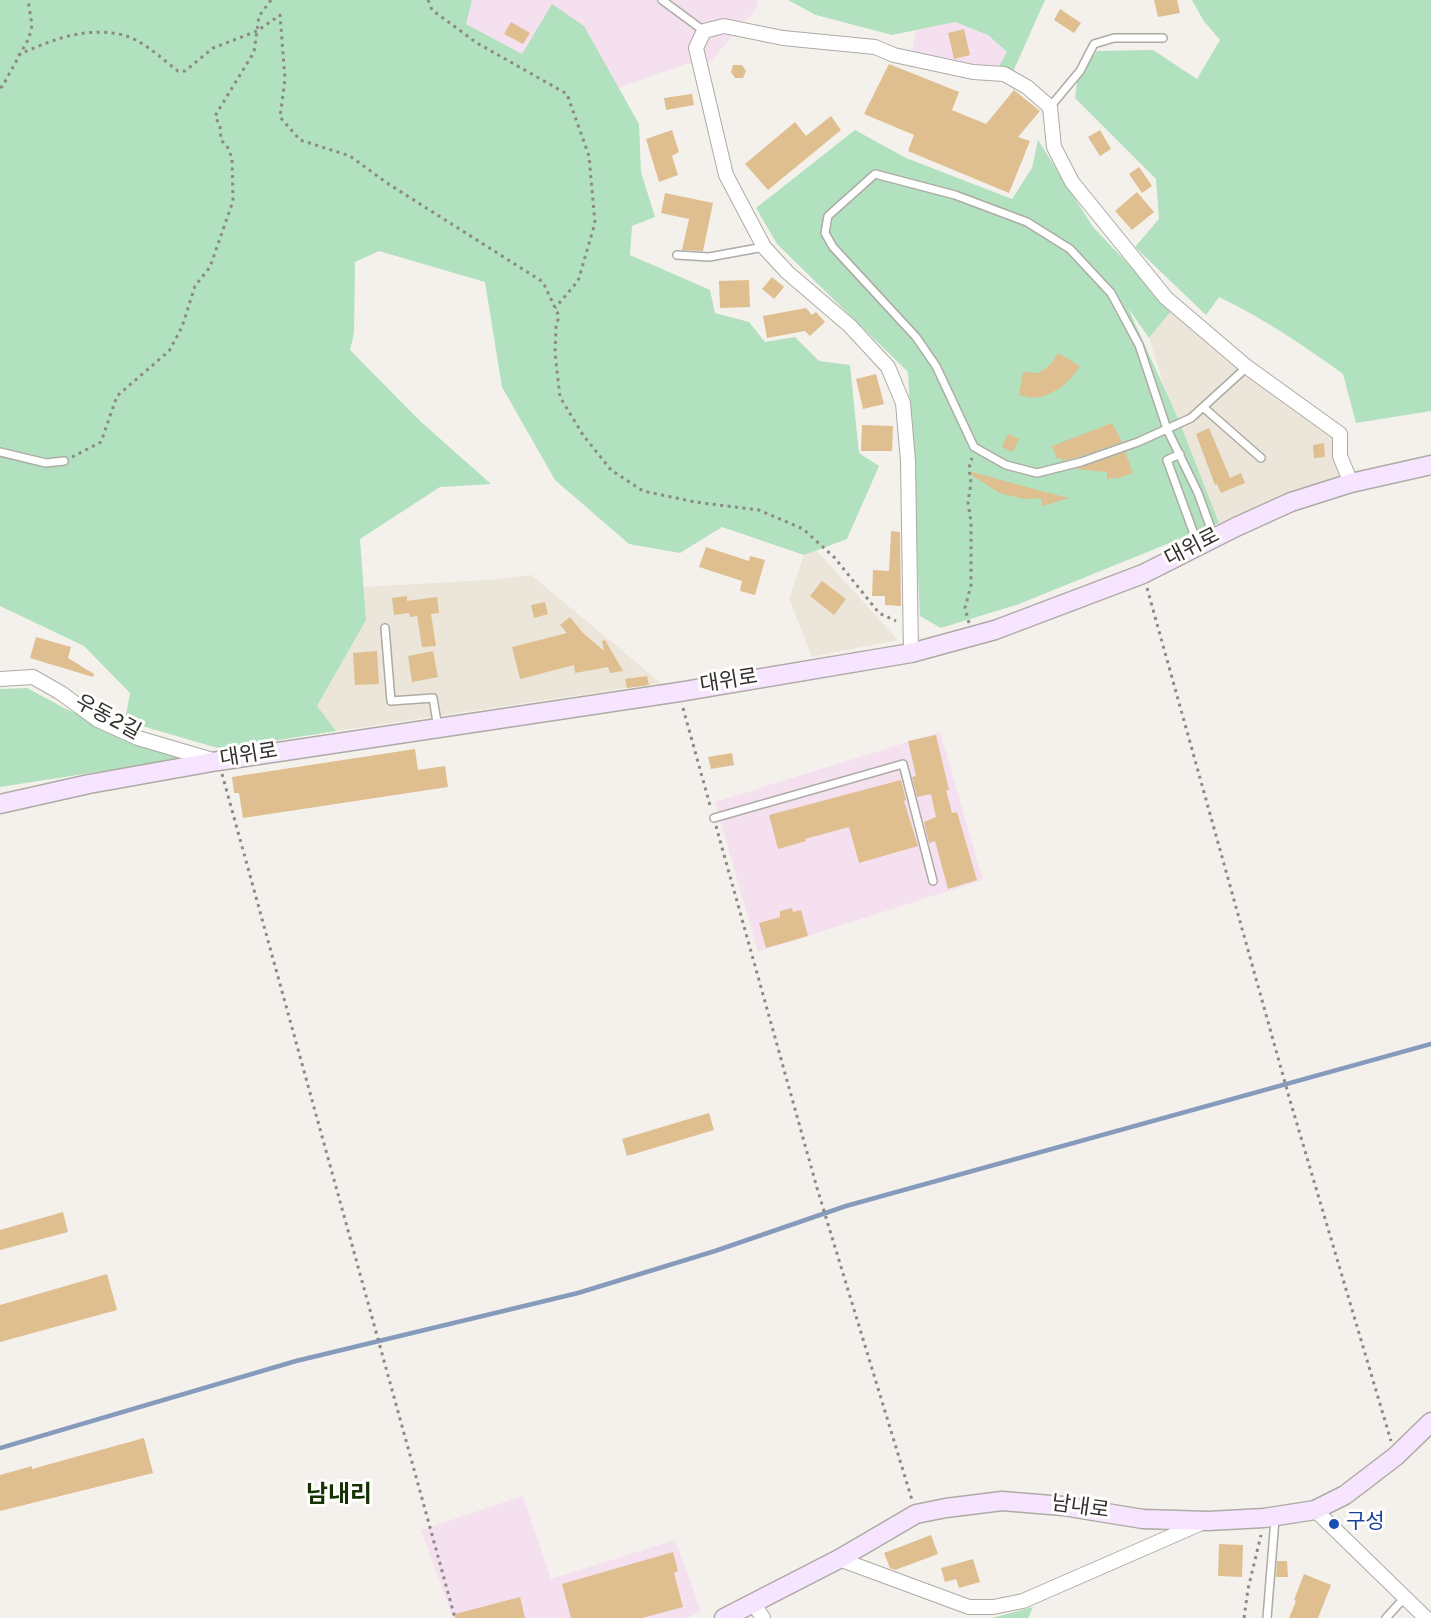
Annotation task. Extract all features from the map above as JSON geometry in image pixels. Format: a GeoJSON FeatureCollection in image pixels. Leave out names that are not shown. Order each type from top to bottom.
{"type":"FeatureCollection","features":[{"type":"Feature","properties":{"kind":"main road","name":"대위로"},"geometry":{"type":"LineString","coordinates":[[0,804],[88,784],[218,761],[679,692],[911,653],[996,630],[1143,574],[1291,502],[1351,483],[1431,465]]}},
{"type":"Feature","properties":{"kind":"main road","name":"남내로"},"geometry":{"type":"LineString","coordinates":[[724,1618],[758,1610],[916,1514],[1002,1501],[1063,1506],[1143,1519],[1208,1521],[1270,1517],[1315,1510],[1345,1495],[1396,1456],[1431,1422]]}},
{"type":"Feature","properties":{"kind":"street"},"geometry":{"type":"LineString","coordinates":[[911,653],[908,461],[903,403],[888,367],[850,326],[764,248],[726,175],[696,48],[704,31],[724,26],[783,38],[874,47],[894,55],[973,72],[1004,74],[1027,87],[1050,107],[1054,147],[1072,182],[1086,201],[1166,298],[1247,367],[1340,434],[1340,456],[1351,483]]}},
{"type":"Feature","properties":{"kind":"street","name":"우동2길"},"geometry":{"type":"LineString","coordinates":[[0,679],[33,677],[61,693],[98,720],[138,738],[218,761]]}},
{"type":"Feature","properties":{"kind":"street"},"geometry":{"type":"LineString","coordinates":[[1315,1510],[1426,1618]]}},
{"type":"Feature","properties":{"kind":"street"},"geometry":{"type":"LineString","coordinates":[[839,1559],[969,1606],[993,1607],[1023,1601],[1208,1521]]}},
{"type":"Feature","properties":{"kind":"lane"},"geometry":{"type":"LineString","coordinates":[[662,0],[704,31]]}},
{"type":"Feature","properties":{"kind":"lane"},"geometry":{"type":"LineString","coordinates":[[1050,107],[1080,71],[1094,44],[1114,38],[1163,39]]}},
{"type":"Feature","properties":{"kind":"lane"},"geometry":{"type":"LineString","coordinates":[[1206,542],[1198,493],[1167,429],[1139,345],[1111,293],[1070,249],[1026,222],[955,195],[875,174],[828,216],[825,233],[833,248],[916,337],[936,366],[974,447],[1006,465],[1037,473],[1081,462],[1138,442],[1167,429],[1191,418],[1247,367]]}},
{"type":"Feature","properties":{"kind":"lane"},"geometry":{"type":"LineString","coordinates":[[677,255],[709,257],[764,248]]}},
{"type":"Feature","properties":{"kind":"lane"},"geometry":{"type":"LineString","coordinates":[[1203,407],[1261,458]]}},
{"type":"Feature","properties":{"kind":"lane"},"geometry":{"type":"LineString","coordinates":[[0,452],[46,463],[64,461]]}},
{"type":"Feature","properties":{"kind":"lane"},"geometry":{"type":"LineString","coordinates":[[1180,453],[1167,460],[1206,542]]}},
{"type":"Feature","properties":{"kind":"lane"},"geometry":{"type":"LineString","coordinates":[[385,628],[391,701],[433,698],[438,728]]}},
{"type":"Feature","properties":{"kind":"lane"},"geometry":{"type":"LineString","coordinates":[[714,818],[903,764],[933,881]]}},
{"type":"Feature","properties":{"kind":"lane"},"geometry":{"type":"LineString","coordinates":[[1267,1618],[1270,1517]]}},
{"type":"Feature","properties":{"kind":"lane"},"geometry":{"type":"LineString","coordinates":[[1386,1618],[1405,1597]]}},
{"type":"Feature","properties":{"kind":"path"},"geometry":{"type":"LineString","coordinates":[[0,87],[23,49],[32,24],[28,0]]}},
{"type":"Feature","properties":{"kind":"path"},"geometry":{"type":"LineString","coordinates":[[64,461],[101,442],[117,396],[169,351],[182,327],[195,286],[210,267],[233,201],[232,158],[227,146],[221,140],[220,126],[215,116],[254,52],[259,16],[271,0]]}},
{"type":"Feature","properties":{"kind":"path"},"geometry":{"type":"LineString","coordinates":[[428,0],[432,10],[477,43],[567,94],[589,156],[595,223],[578,281],[555,308]]}},
{"type":"Feature","properties":{"kind":"path"},"geometry":{"type":"LineString","coordinates":[[18,55],[77,33],[124,35],[143,45],[178,71],[185,71],[213,48],[257,31],[280,15],[285,79],[280,117],[300,140],[350,156],[387,183],[543,282],[559,316],[556,327],[555,353],[560,397],[583,435],[611,470],[643,491],[695,502],[759,510],[803,529],[834,557],[879,613],[910,627]]}},
{"type":"Feature","properties":{"kind":"path"},"geometry":{"type":"LineString","coordinates":[[972,636],[965,608],[971,585],[971,522],[968,502],[971,483],[969,468],[974,447]]}},
{"type":"Feature","properties":{"kind":"path"},"geometry":{"type":"LineString","coordinates":[[1143,574],[1287,1089],[1396,1456]]}},
{"type":"Feature","properties":{"kind":"path"},"geometry":{"type":"LineString","coordinates":[[679,692],[826,1219],[916,1514]]}},
{"type":"Feature","properties":{"kind":"path"},"geometry":{"type":"LineString","coordinates":[[218,761],[455,1618]]}},
{"type":"Feature","properties":{"kind":"path"},"geometry":{"type":"LineString","coordinates":[[1244,1618],[1248,1589],[1270,1517]]}},
{"type":"Feature","properties":{"kind":"shaded area"},"geometry":{"type":"Polygon","coordinates":[[[472,0],[758,0],[756,9],[710,62],[686,64],[618,88],[604,65],[552,5],[522,55],[465,23],[472,0]]]}},
{"type":"Feature","properties":{"kind":"shaded area"},"geometry":{"type":"Polygon","coordinates":[[[955,22],[988,35],[1007,52],[998,68],[968,66],[912,54],[916,30],[955,22]]]}},
{"type":"Feature","properties":{"kind":"shaded area"},"geometry":{"type":"Polygon","coordinates":[[[1172,310],[1333,434],[1344,479],[1219,523],[1167,395],[1149,338],[1172,310]]]}},
{"type":"Feature","properties":{"kind":"shaded area"},"geometry":{"type":"Polygon","coordinates":[[[816,550],[898,640],[812,657],[789,599],[804,555],[816,550]]]}},
{"type":"Feature","properties":{"kind":"shaded area"},"geometry":{"type":"Polygon","coordinates":[[[531,575],[661,683],[336,731],[317,706],[366,620],[364,587],[488,580],[531,575]]]}},
{"type":"Feature","properties":{"kind":"shaded area"},"geometry":{"type":"Polygon","coordinates":[[[940,732],[983,880],[758,952],[715,802],[940,732]]]}},
{"type":"Feature","properties":{"kind":"shaded area"},"geometry":{"type":"Polygon","coordinates":[[[523,1496],[551,1579],[675,1540],[701,1611],[688,1618],[453,1618],[421,1530],[523,1496]]]}},
{"type":"Feature","properties":{"kind":"green space"},"geometry":{"type":"Polygon","coordinates":[[[0,0],[472,0],[466,24],[522,54],[552,4],[584,26],[639,124],[641,172],[655,217],[632,226],[630,255],[710,290],[715,313],[749,322],[765,342],[795,337],[819,361],[850,365],[859,453],[879,466],[847,539],[804,555],[722,527],[680,553],[629,544],[555,480],[502,387],[485,282],[379,251],[355,262],[354,333],[350,350],[420,421],[491,484],[440,487],[360,539],[366,620],[317,706],[336,731],[221,749],[125,721],[130,693],[84,646],[0,606],[0,0]]]}},
{"type":"Feature","properties":{"kind":"green space"},"geometry":{"type":"Polygon","coordinates":[[[788,0],[1045,0],[1012,74],[998,68],[1007,52],[988,35],[955,22],[892,35],[816,15],[788,0]]]}},
{"type":"Feature","properties":{"kind":"green space"},"geometry":{"type":"Polygon","coordinates":[[[1192,0],[1431,0],[1431,411],[1356,423],[1343,374],[1283,332],[1219,297],[1206,315],[1135,247],[1159,219],[1156,179],[1075,98],[1078,75],[1097,51],[1153,50],[1197,79],[1220,40],[1203,20],[1192,0]]]}},
{"type":"Feature","properties":{"kind":"green space"},"geometry":{"type":"Polygon","coordinates":[[[855,130],[906,158],[1012,199],[1032,168],[1038,140],[1093,227],[1172,310],[1149,338],[1128,308],[1177,416],[1219,523],[1019,604],[941,628],[920,616],[908,372],[777,244],[756,208],[855,130]]]}},
{"type":"Feature","properties":{"kind":"green space"},"geometry":{"type":"Polygon","coordinates":[[[27,688],[66,709],[180,759],[0,787],[0,689],[27,688]]]}},
{"type":"Feature","properties":{"kind":"green space"},"geometry":{"type":"Polygon","coordinates":[[[1033,1607],[1028,1618],[992,1618],[1033,1607]]]}},
{"type":"Feature","properties":{"kind":"building"},"geometry":{"type":"Polygon","coordinates":[[[1154,0],[1177,0],[1180,13],[1158,17],[1154,0]]]}},
{"type":"Feature","properties":{"kind":"building"},"geometry":{"type":"Polygon","coordinates":[[[1060,9],[1081,23],[1074,33],[1054,20],[1060,9]]]}},
{"type":"Feature","properties":{"kind":"building"},"geometry":{"type":"Polygon","coordinates":[[[511,22],[530,33],[523,44],[504,34],[511,22]]]}},
{"type":"Feature","properties":{"kind":"building"},"geometry":{"type":"Polygon","coordinates":[[[964,29],[970,55],[954,59],[948,33],[964,29]]]}},
{"type":"Feature","properties":{"kind":"building"},"geometry":{"type":"Polygon","coordinates":[[[889,64],[959,92],[952,110],[986,124],[1014,90],[1040,111],[1018,137],[1030,141],[1009,193],[908,151],[914,135],[864,114],[889,64]]]}},
{"type":"Feature","properties":{"kind":"building"},"geometry":{"type":"Polygon","coordinates":[[[733,65],[742,65],[746,71],[743,78],[735,78],[731,72],[733,65]]]}},
{"type":"Feature","properties":{"kind":"building"},"geometry":{"type":"Polygon","coordinates":[[[692,94],[694,105],[666,110],[664,98],[692,94]]]}},
{"type":"Feature","properties":{"kind":"building"},"geometry":{"type":"Polygon","coordinates":[[[831,116],[841,130],[768,190],[745,164],[795,122],[806,136],[831,116]]]}},
{"type":"Feature","properties":{"kind":"building"},"geometry":{"type":"Polygon","coordinates":[[[672,130],[679,152],[672,156],[678,175],[659,182],[646,139],[672,130]]]}},
{"type":"Feature","properties":{"kind":"building"},"geometry":{"type":"Polygon","coordinates":[[[1100,130],[1111,149],[1100,156],[1088,137],[1100,130]]]}},
{"type":"Feature","properties":{"kind":"building"},"geometry":{"type":"Polygon","coordinates":[[[1139,167],[1152,186],[1142,193],[1129,174],[1139,167]]]}},
{"type":"Feature","properties":{"kind":"building"},"geometry":{"type":"Polygon","coordinates":[[[1137,192],[1154,212],[1132,230],[1115,211],[1137,192]]]}},
{"type":"Feature","properties":{"kind":"building"},"geometry":{"type":"Polygon","coordinates":[[[665,193],[713,203],[703,251],[682,250],[689,219],[661,213],[665,193]]]}},
{"type":"Feature","properties":{"kind":"building"},"geometry":{"type":"Polygon","coordinates":[[[772,277],[784,287],[774,299],[762,289],[772,277]]]}},
{"type":"Feature","properties":{"kind":"building"},"geometry":{"type":"Polygon","coordinates":[[[749,280],[750,307],[720,308],[719,281],[749,280]]]}},
{"type":"Feature","properties":{"kind":"building"},"geometry":{"type":"Polygon","coordinates":[[[806,308],[812,315],[816,312],[825,322],[810,336],[805,331],[767,338],[763,316],[806,308]]]}},
{"type":"Feature","properties":{"kind":"building"},"geometry":{"type":"Polygon","coordinates":[[[1058,353],[1080,366],[1071,378],[1060,388],[1045,396],[1033,398],[1019,395],[1023,372],[1039,373],[1051,364],[1058,353]]]}},
{"type":"Feature","properties":{"kind":"building"},"geometry":{"type":"Polygon","coordinates":[[[876,374],[884,404],[863,409],[856,379],[876,374]]]}},
{"type":"Feature","properties":{"kind":"building"},"geometry":{"type":"Polygon","coordinates":[[[1112,423],[1122,442],[1079,457],[1062,461],[1061,457],[1057,459],[1052,446],[1112,423]]]}},
{"type":"Feature","properties":{"kind":"building"},"geometry":{"type":"Polygon","coordinates":[[[862,425],[893,426],[892,451],[861,451],[862,425]]]}},
{"type":"Feature","properties":{"kind":"building"},"geometry":{"type":"Polygon","coordinates":[[[1209,428],[1230,478],[1241,473],[1245,483],[1221,493],[1217,484],[1215,485],[1196,434],[1209,428]]]}},
{"type":"Feature","properties":{"kind":"building"},"geometry":{"type":"Polygon","coordinates":[[[1008,434],[1019,439],[1013,452],[1002,447],[1008,434]]]}},
{"type":"Feature","properties":{"kind":"building"},"geometry":{"type":"Polygon","coordinates":[[[1324,443],[1325,457],[1314,458],[1313,445],[1324,443]]]}},
{"type":"Feature","properties":{"kind":"building"},"geometry":{"type":"Polygon","coordinates":[[[1125,452],[1133,473],[1116,479],[1115,477],[1107,480],[1107,472],[1076,469],[1125,452]]]}},
{"type":"Feature","properties":{"kind":"building"},"geometry":{"type":"Polygon","coordinates":[[[972,472],[1069,498],[1042,506],[1041,498],[1024,499],[1000,493],[971,475],[972,472]]]}},
{"type":"Feature","properties":{"kind":"building"},"geometry":{"type":"Polygon","coordinates":[[[891,531],[900,532],[901,606],[885,605],[885,596],[872,596],[873,570],[889,571],[891,531]]]}},
{"type":"Feature","properties":{"kind":"building"},"geometry":{"type":"Polygon","coordinates":[[[706,547],[749,561],[750,556],[765,560],[755,595],[740,591],[742,581],[699,567],[706,547]]]}},
{"type":"Feature","properties":{"kind":"building"},"geometry":{"type":"Polygon","coordinates":[[[822,581],[846,599],[834,615],[810,596],[822,581]]]}},
{"type":"Feature","properties":{"kind":"building"},"geometry":{"type":"Polygon","coordinates":[[[407,596],[407,601],[437,597],[439,613],[431,614],[436,646],[422,647],[417,616],[410,617],[409,613],[394,615],[392,598],[407,596]]]}},
{"type":"Feature","properties":{"kind":"building"},"geometry":{"type":"Polygon","coordinates":[[[545,602],[548,614],[534,618],[531,605],[545,602]]]}},
{"type":"Feature","properties":{"kind":"building"},"geometry":{"type":"Polygon","coordinates":[[[570,617],[583,633],[604,651],[602,641],[605,640],[623,671],[610,673],[608,667],[575,673],[574,665],[520,679],[512,647],[567,633],[560,625],[570,617]]]}},
{"type":"Feature","properties":{"kind":"building"},"geometry":{"type":"Polygon","coordinates":[[[36,637],[71,647],[68,658],[94,674],[93,677],[30,658],[36,637]]]}},
{"type":"Feature","properties":{"kind":"building"},"geometry":{"type":"Polygon","coordinates":[[[377,651],[379,684],[355,685],[353,653],[377,651]]]}},
{"type":"Feature","properties":{"kind":"building"},"geometry":{"type":"Polygon","coordinates":[[[433,651],[438,677],[412,682],[408,656],[433,651]]]}},
{"type":"Feature","properties":{"kind":"building"},"geometry":{"type":"Polygon","coordinates":[[[647,676],[649,685],[627,688],[625,679],[647,676]]]}},
{"type":"Feature","properties":{"kind":"building"},"geometry":{"type":"Polygon","coordinates":[[[936,735],[952,813],[957,812],[977,880],[948,889],[935,841],[929,843],[924,822],[936,817],[931,794],[917,797],[912,777],[916,776],[908,741],[936,735]]]}},
{"type":"Feature","properties":{"kind":"building"},"geometry":{"type":"Polygon","coordinates":[[[415,749],[418,770],[445,766],[448,787],[243,818],[239,793],[234,793],[232,777],[415,749]]]}},
{"type":"Feature","properties":{"kind":"building"},"geometry":{"type":"Polygon","coordinates":[[[732,753],[734,765],[711,769],[708,757],[732,753]]]}},
{"type":"Feature","properties":{"kind":"building"},"geometry":{"type":"Polygon","coordinates":[[[901,780],[906,800],[904,801],[918,846],[859,863],[849,827],[778,849],[769,815],[901,780]]]}},
{"type":"Feature","properties":{"kind":"building"},"geometry":{"type":"Polygon","coordinates":[[[792,908],[793,912],[801,910],[808,936],[766,948],[759,923],[780,917],[780,911],[792,908]]]}},
{"type":"Feature","properties":{"kind":"building"},"geometry":{"type":"Polygon","coordinates":[[[709,1113],[714,1130],[627,1156],[622,1139],[709,1113]]]}},
{"type":"Feature","properties":{"kind":"building"},"geometry":{"type":"Polygon","coordinates":[[[63,1212],[68,1232],[0,1250],[0,1230],[63,1212]]]}},
{"type":"Feature","properties":{"kind":"building"},"geometry":{"type":"Polygon","coordinates":[[[107,1274],[117,1310],[0,1342],[0,1305],[107,1274]]]}},
{"type":"Feature","properties":{"kind":"building"},"geometry":{"type":"Polygon","coordinates":[[[144,1438],[153,1473],[0,1511],[0,1475],[32,1466],[32,1469],[144,1438]]]}},
{"type":"Feature","properties":{"kind":"building"},"geometry":{"type":"Polygon","coordinates":[[[931,1535],[938,1554],[895,1570],[890,1568],[884,1553],[931,1535]]]}},
{"type":"Feature","properties":{"kind":"building"},"geometry":{"type":"Polygon","coordinates":[[[1219,1544],[1243,1545],[1242,1577],[1218,1576],[1219,1544]]]}},
{"type":"Feature","properties":{"kind":"building"},"geometry":{"type":"Polygon","coordinates":[[[673,1552],[678,1571],[674,1573],[683,1607],[642,1618],[571,1618],[562,1584],[673,1552]]]}},
{"type":"Feature","properties":{"kind":"building"},"geometry":{"type":"Polygon","coordinates":[[[973,1559],[980,1582],[959,1588],[956,1579],[945,1582],[941,1568],[973,1559]]]}},
{"type":"Feature","properties":{"kind":"building"},"geometry":{"type":"Polygon","coordinates":[[[1277,1561],[1287,1561],[1288,1577],[1276,1577],[1277,1561]]]}},
{"type":"Feature","properties":{"kind":"building"},"geometry":{"type":"Polygon","coordinates":[[[1304,1574],[1331,1585],[1318,1618],[1289,1618],[1296,1601],[1294,1600],[1304,1574]]]}},
{"type":"Feature","properties":{"kind":"building"},"geometry":{"type":"Polygon","coordinates":[[[520,1597],[525,1618],[455,1618],[455,1614],[520,1597]]]}},
{"type":"Feature","properties":{"kind":"waterway"},"geometry":{"type":"LineString","coordinates":[[0,1448],[296,1361],[578,1293],[715,1251],[846,1206],[1431,1044]]}},
{"type":"Feature","properties":{"kind":"place","name":"구성"},"geometry":{"type":"Point","coordinates":[1334,1524]}},
{"type":"Feature","properties":{"kind":"district","name":"남내리"},"geometry":{"type":"Point","coordinates":[339,1497]}}]}
